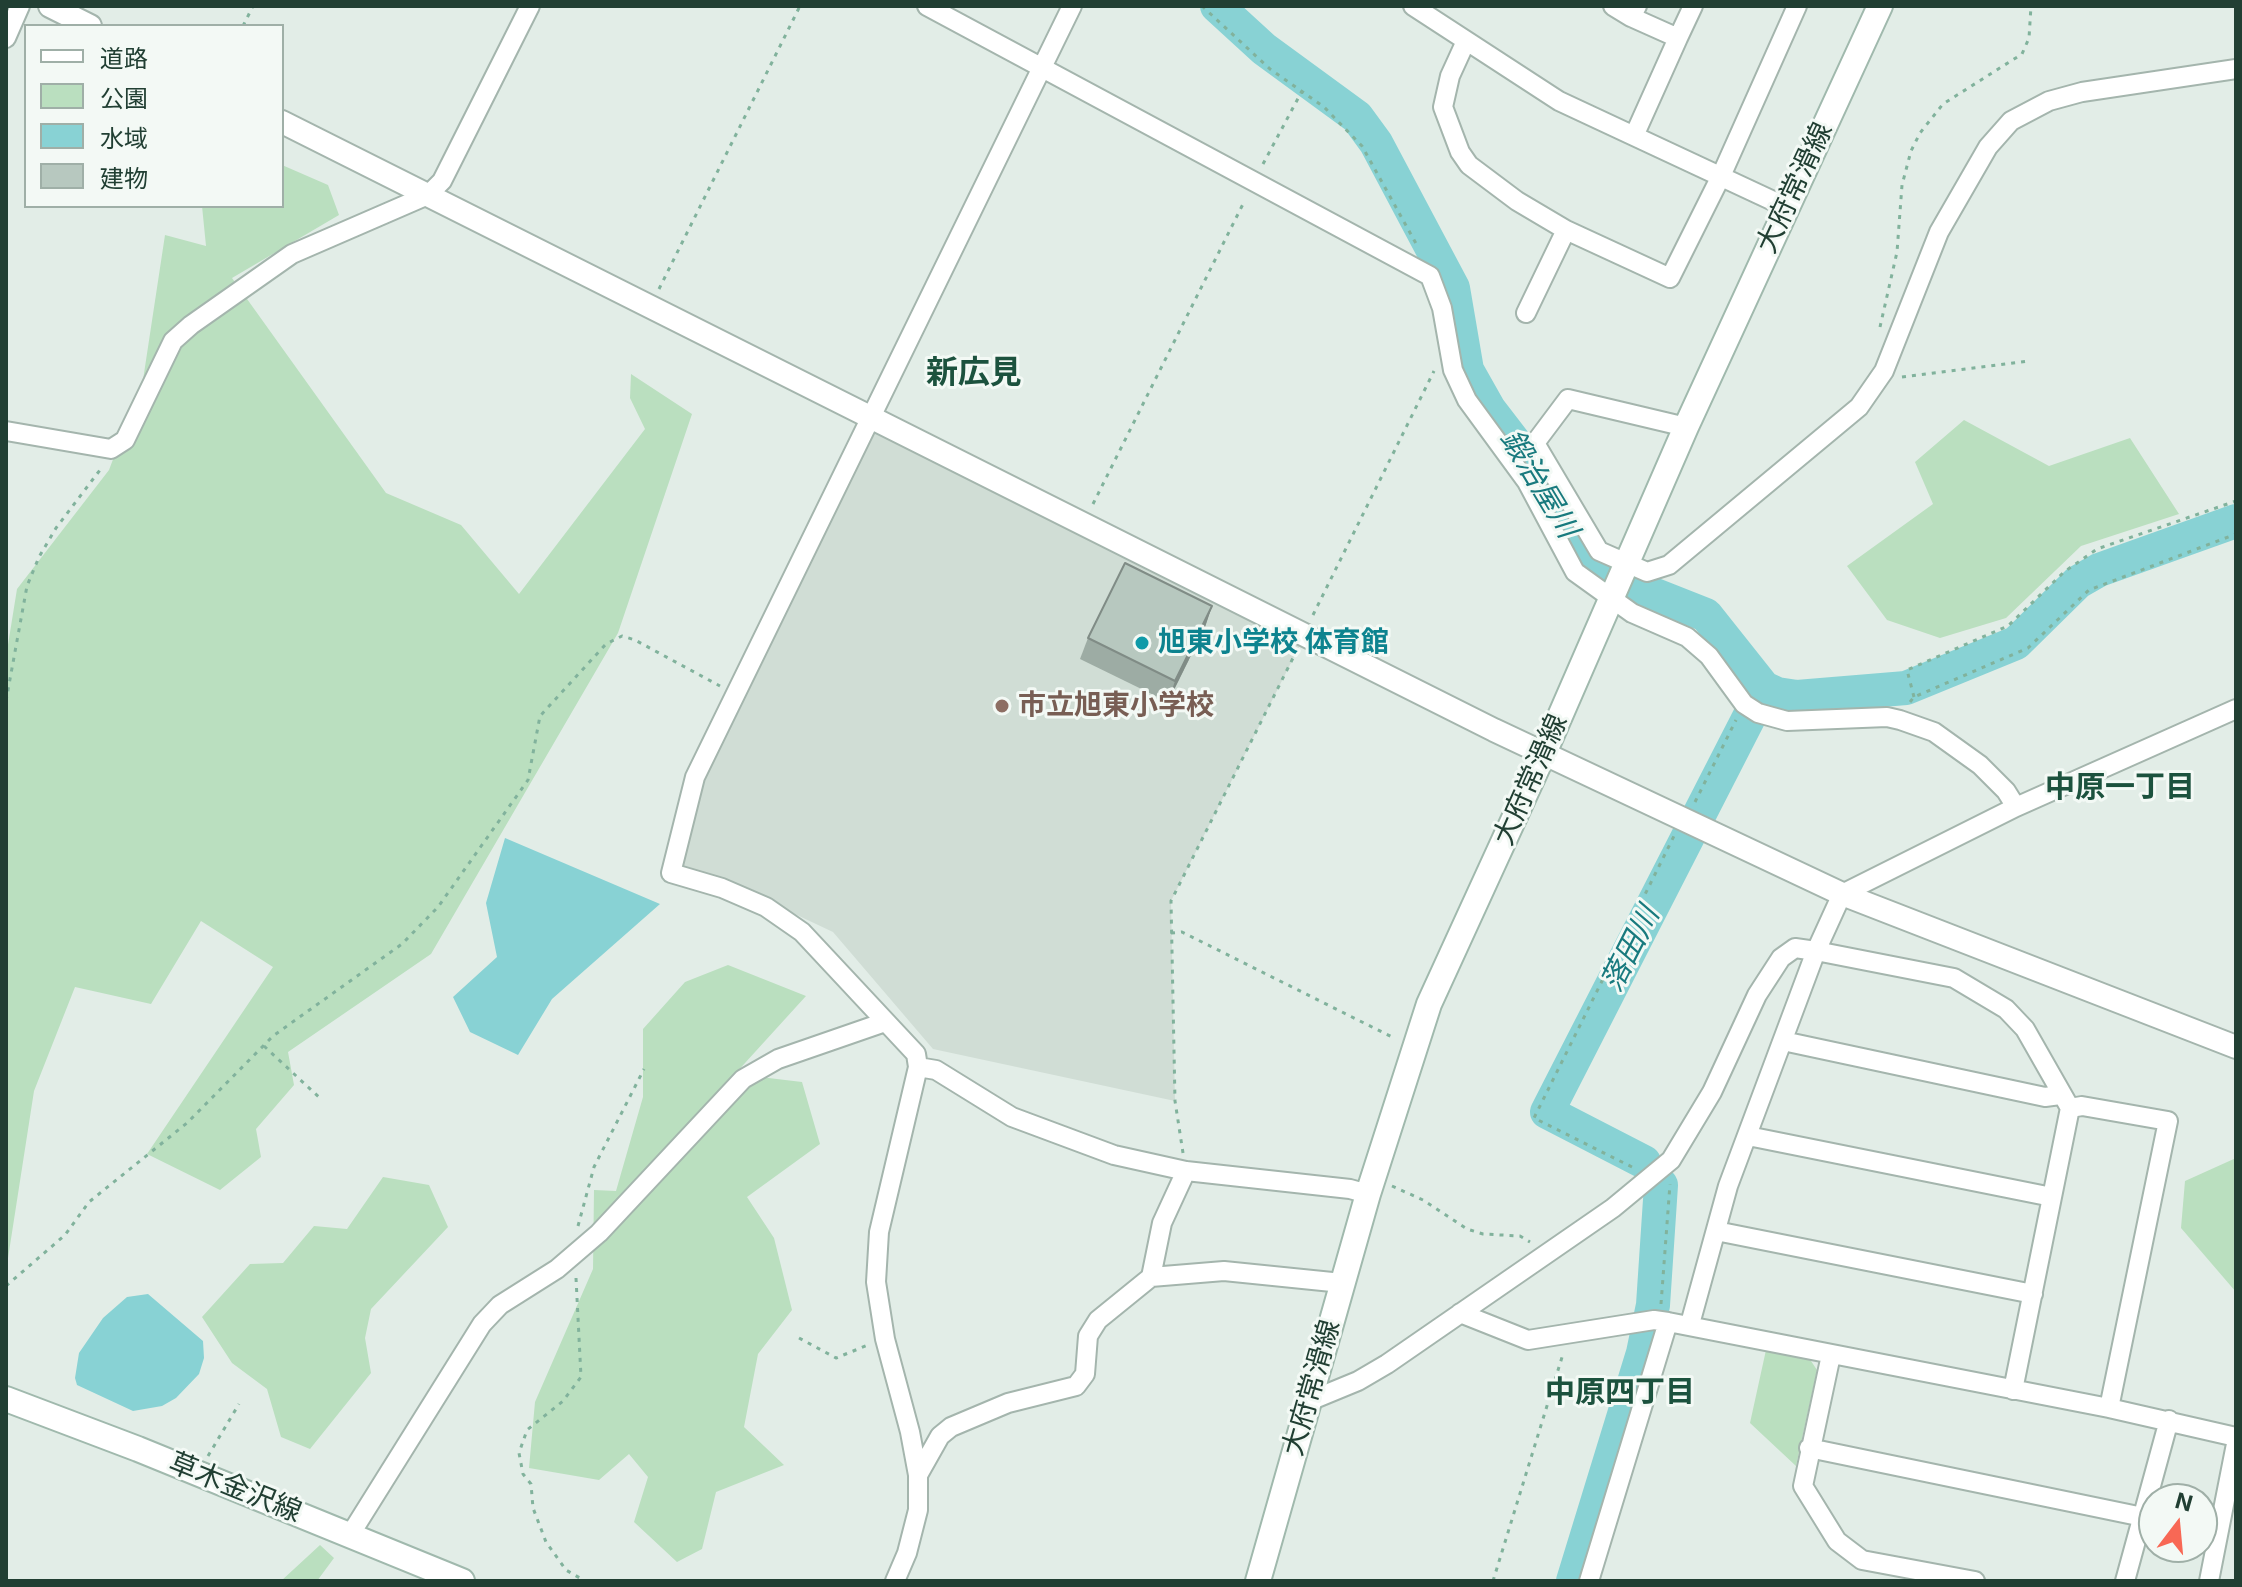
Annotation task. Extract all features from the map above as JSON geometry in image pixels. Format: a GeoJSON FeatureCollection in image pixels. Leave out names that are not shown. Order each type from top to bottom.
{"type":"FeatureCollection","features":[{"type":"Feature","properties":{"kind":"main road","name":"大府常滑線"},"geometry":{"type":"LineString","coordinates":[[1258,1581],[1342,1283],[1429,1004],[1544,753],[1686,427],[1880,6]]}},
{"type":"Feature","properties":{"kind":"main road","name":"草木金沢線"},"geometry":{"type":"LineString","coordinates":[[6,1399],[462,1581]]}},
{"type":"Feature","properties":{"kind":"street"},"geometry":{"type":"LineString","coordinates":[[6,38],[20,6]]}},
{"type":"Feature","properties":{"kind":"street"},"geometry":{"type":"LineString","coordinates":[[50,6],[86,24]]}},
{"type":"Feature","properties":{"kind":"street"},"geometry":{"type":"LineString","coordinates":[[6,431],[111,449],[125,440],[173,341],[191,325],[292,254],[428,195],[442,181],[530,6]]}},
{"type":"Feature","properties":{"kind":"street"},"geometry":{"type":"LineString","coordinates":[[927,6],[1430,276],[1442,308],[1451,357],[1467,400],[1527,482],[1575,572],[1620,581],[1669,565],[1859,407],[1884,371],[1939,232],[1988,147],[2011,121],[2049,101],[2082,92],[2236,69]]}},
{"type":"Feature","properties":{"kind":"street"},"geometry":{"type":"LineString","coordinates":[[895,1581],[907,1553],[918,1510],[918,1475],[885,1339],[876,1282],[879,1232],[918,1067],[916,1054],[802,932],[778,915],[722,888],[671,873],[695,777],[1072,6]]}},
{"type":"Feature","properties":{"kind":"street"},"geometry":{"type":"LineString","coordinates":[[1413,6],[1559,101],[1786,207]]}},
{"type":"Feature","properties":{"kind":"street"},"geometry":{"type":"LineString","coordinates":[[1613,6],[1634,12],[1678,38]]}},
{"type":"Feature","properties":{"kind":"street"},"geometry":{"type":"LineString","coordinates":[[1634,136],[1693,6]]}},
{"type":"Feature","properties":{"kind":"street"},"geometry":{"type":"LineString","coordinates":[[1466,41],[1450,76],[1443,107],[1460,152],[1469,165],[1517,201],[1566,230],[1670,278],[1721,176],[1797,6]]}},
{"type":"Feature","properties":{"kind":"street"},"geometry":{"type":"LineString","coordinates":[[284,123],[1544,753],[1683,819],[1842,894],[2236,1047]]}},
{"type":"Feature","properties":{"kind":"street"},"geometry":{"type":"LineString","coordinates":[[1526,313],[1566,230]]}},
{"type":"Feature","properties":{"kind":"street"},"geometry":{"type":"LineString","coordinates":[[1686,427],[1568,399],[1535,443],[1620,581],[1632,613],[1687,637],[1709,656],[1744,704],[1787,721],[1887,717],[1934,732],[1980,765],[2006,791],[2016,807]]}},
{"type":"Feature","properties":{"kind":"street"},"geometry":{"type":"LineString","coordinates":[[1690,1324],[1716,1231],[1748,1136],[1816,951],[1842,894],[2016,807],[2236,709]]}},
{"type":"Feature","properties":{"kind":"street"},"geometry":{"type":"LineString","coordinates":[[1307,1402],[1358,1381],[1548,1253],[1664,1165],[1712,1092],[1757,995],[1781,958],[1795,948],[1954,978],[1979,990],[2025,1029],[2065,1102],[2052,1197],[2013,1390]]}},
{"type":"Feature","properties":{"kind":"street"},"geometry":{"type":"LineString","coordinates":[[350,1535],[482,1324],[500,1305],[557,1269],[599,1233],[743,1079],[778,1059],[885,1022]]}},
{"type":"Feature","properties":{"kind":"street"},"geometry":{"type":"LineString","coordinates":[[1783,1041],[2082,1106],[2168,1121],[2109,1408]]}},
{"type":"Feature","properties":{"kind":"street"},"geometry":{"type":"LineString","coordinates":[[918,1067],[936,1070],[1025,1122],[1114,1155],[1186,1171],[1350,1189],[1371,1187]]}},
{"type":"Feature","properties":{"kind":"street"},"geometry":{"type":"LineString","coordinates":[[1748,1136],[2052,1197]]}},
{"type":"Feature","properties":{"kind":"street"},"geometry":{"type":"LineString","coordinates":[[1151,1277],[1162,1223],[1186,1171]]}},
{"type":"Feature","properties":{"kind":"street"},"geometry":{"type":"LineString","coordinates":[[1716,1231],[2033,1294]]}},
{"type":"Feature","properties":{"kind":"street"},"geometry":{"type":"LineString","coordinates":[[918,1475],[940,1436],[951,1427],[1008,1403],[1076,1386],[1085,1374],[1088,1336],[1098,1320],[1151,1277],[1224,1271],[1342,1283]]}},
{"type":"Feature","properties":{"kind":"street"},"geometry":{"type":"LineString","coordinates":[[1460,1313],[1528,1340],[1664,1321],[1690,1324],[1831,1355],[2169,1420],[2236,1437]]}},
{"type":"Feature","properties":{"kind":"street"},"geometry":{"type":"LineString","coordinates":[[1589,1581],[1664,1321]]}},
{"type":"Feature","properties":{"kind":"street"},"geometry":{"type":"LineString","coordinates":[[1831,1355],[1803,1486],[1837,1541],[1862,1560],[1975,1581]]}},
{"type":"Feature","properties":{"kind":"street"},"geometry":{"type":"LineString","coordinates":[[2152,1483],[2169,1420]]}},
{"type":"Feature","properties":{"kind":"street"},"geometry":{"type":"LineString","coordinates":[[2209,1581],[2236,1444]]}},
{"type":"Feature","properties":{"kind":"street"},"geometry":{"type":"LineString","coordinates":[[1809,1448],[2138,1516]]}},
{"type":"Feature","properties":{"kind":"street"},"geometry":{"type":"LineString","coordinates":[[2125,1581],[2138,1535]]}},
{"type":"Feature","properties":{"kind":"path"},"geometry":{"type":"LineString","coordinates":[[244,24],[253,6]]}},
{"type":"Feature","properties":{"kind":"path"},"geometry":{"type":"LineString","coordinates":[[651,306],[800,6]]}},
{"type":"Feature","properties":{"kind":"path"},"geometry":{"type":"LineString","coordinates":[[1202,6],[1249,52],[1324,107],[1362,146],[1416,242],[1430,276]]}},
{"type":"Feature","properties":{"kind":"path"},"geometry":{"type":"LineString","coordinates":[[1084,522],[1302,91]]}},
{"type":"Feature","properties":{"kind":"path"},"geometry":{"type":"LineString","coordinates":[[1186,1171],[1175,1101],[1171,901],[1439,360],[1451,357]]}},
{"type":"Feature","properties":{"kind":"path"},"geometry":{"type":"LineString","coordinates":[[6,701],[27,586],[39,557],[56,528],[106,462],[111,449]]}},
{"type":"Feature","properties":{"kind":"path"},"geometry":{"type":"LineString","coordinates":[[1914,697],[1907,670],[2008,626],[2064,572],[2097,549],[2236,501]]}},
{"type":"Feature","properties":{"kind":"path"},"geometry":{"type":"LineString","coordinates":[[1900,720],[1914,697],[2028,648],[2089,590],[2236,534]]}},
{"type":"Feature","properties":{"kind":"path"},"geometry":{"type":"LineString","coordinates":[[6,1286],[65,1235],[89,1202],[187,1123],[264,1046],[318,1002],[402,944],[438,907],[528,780],[540,716],[551,700],[606,644],[622,636],[635,640],[735,694]]}},
{"type":"Feature","properties":{"kind":"path"},"geometry":{"type":"LineString","coordinates":[[1646,1180],[1636,1168],[1534,1118],[1744,704]]}},
{"type":"Feature","properties":{"kind":"path"},"geometry":{"type":"LineString","coordinates":[[1171,933],[1182,932],[1415,1046]]}},
{"type":"Feature","properties":{"kind":"path"},"geometry":{"type":"LineString","coordinates":[[264,1046],[322,1100]]}},
{"type":"Feature","properties":{"kind":"path"},"geometry":{"type":"LineString","coordinates":[[585,1581],[566,1570],[546,1542],[533,1508],[531,1484],[523,1474],[519,1453],[527,1430],[563,1401],[581,1377],[580,1307],[575,1292],[579,1214],[585,1190],[644,1069]]}},
{"type":"Feature","properties":{"kind":"path"},"geometry":{"type":"LineString","coordinates":[[1664,1165],[1670,1183],[1664,1321]]}},
{"type":"Feature","properties":{"kind":"path"},"geometry":{"type":"LineString","coordinates":[[1371,1187],[1423,1200],[1467,1229],[1483,1234],[1520,1236],[1548,1253]]}},
{"type":"Feature","properties":{"kind":"path"},"geometry":{"type":"LineString","coordinates":[[1493,1581],[1569,1335]]}},
{"type":"Feature","properties":{"kind":"path"},"geometry":{"type":"LineString","coordinates":[[799,1338],[836,1358],[885,1339]]}},
{"type":"Feature","properties":{"kind":"path"},"geometry":{"type":"LineString","coordinates":[[200,1474],[219,1432],[239,1404]]}},
{"type":"Feature","properties":{"kind":"shaded area","name":"市立旭東小学校"},"geometry":{"type":"Polygon","coordinates":[[[871,415],[1306,633],[1171,901],[1175,1101],[933,1049],[833,932],[729,883],[683,870],[680,861],[701,780],[871,415]]]}},
{"type":"Feature","properties":{"kind":"green space"},"geometry":{"type":"Polygon","coordinates":[[[284,166],[328,185],[339,215],[232,278],[386,493],[461,525],[519,594],[645,429],[630,398],[631,374],[692,414],[618,633],[431,954],[288,1052],[294,1085],[256,1129],[261,1157],[220,1190],[147,1154],[273,967],[201,921],[151,1004],[75,987],[34,1091],[6,1271],[6,657],[17,589],[109,470],[143,380],[165,235],[206,246],[202,208],[284,208],[284,166]]]}},
{"type":"Feature","properties":{"kind":"green space"},"geometry":{"type":"Polygon","coordinates":[[[1964,420],[2049,466],[2130,438],[2179,514],[2081,546],[2006,618],[1940,638],[1887,620],[1847,566],[1933,504],[1915,462],[1964,420]]]}},
{"type":"Feature","properties":{"kind":"green space"},"geometry":{"type":"Polygon","coordinates":[[[728,965],[806,996],[735,1074],[802,1082],[820,1144],[747,1197],[774,1238],[792,1310],[758,1354],[744,1427],[784,1465],[716,1492],[702,1549],[677,1562],[634,1522],[648,1477],[629,1454],[599,1480],[529,1468],[535,1402],[593,1269],[594,1190],[616,1191],[643,1097],[643,1029],[685,982],[728,965]]]}},
{"type":"Feature","properties":{"kind":"green space"},"geometry":{"type":"Polygon","coordinates":[[[2236,1158],[2236,1292],[2181,1228],[2185,1181],[2236,1158]]]}},
{"type":"Feature","properties":{"kind":"green space"},"geometry":{"type":"Polygon","coordinates":[[[383,1177],[429,1185],[448,1227],[371,1309],[365,1338],[371,1373],[310,1449],[281,1437],[267,1389],[232,1363],[202,1317],[250,1264],[283,1263],[314,1226],[347,1229],[383,1177]]]}},
{"type":"Feature","properties":{"kind":"green space"},"geometry":{"type":"Polygon","coordinates":[[[1766,1350],[1809,1358],[1817,1370],[1796,1466],[1750,1423],[1766,1350]]]}},
{"type":"Feature","properties":{"kind":"green space"},"geometry":{"type":"Polygon","coordinates":[[[320,1545],[334,1558],[317,1581],[281,1581],[320,1545]]]}},
{"type":"Feature","properties":{"kind":"water"},"geometry":{"type":"Polygon","coordinates":[[[505,838],[660,904],[552,999],[518,1055],[470,1032],[453,997],[497,957],[486,903],[505,838]]]}},
{"type":"Feature","properties":{"kind":"water"},"geometry":{"type":"Polygon","coordinates":[[[148,1294],[203,1341],[204,1358],[199,1374],[176,1398],[162,1406],[133,1411],[77,1385],[75,1378],[79,1353],[103,1318],[127,1297],[148,1294]]]}},
{"type":"Feature","properties":{"kind":"building","name":"旭東小学校 体育館"},"geometry":{"type":"Polygon","coordinates":[[[1125,563],[1212,606],[1175,681],[1088,638],[1125,563]]]}},
{"type":"Feature","properties":{"kind":"waterway","name":"鍛治屋川"},"geometry":{"type":"LineString","coordinates":[[1217,6],[1264,49],[1357,117],[1376,143],[1453,288],[1467,370],[1489,409],[1529,461],[1580,554],[1630,585],[1706,615],[1764,688],[1797,697],[1906,688],[2016,643],[2078,582],[2099,570],[2236,521]]}},
{"type":"Feature","properties":{"kind":"waterway","name":"落田川"},"geometry":{"type":"LineString","coordinates":[[1644,1162],[1547,1112],[1764,688]]}},
{"type":"Feature","properties":{"kind":"waterway","name":"落田川"},"geometry":{"type":"LineString","coordinates":[[1573,1581],[1643,1353],[1653,1305],[1661,1185]]}},
{"type":"Feature","properties":{"kind":"place","name":"旭東小学校 体育館"},"geometry":{"type":"Point","coordinates":[1142,643]}},
{"type":"Feature","properties":{"kind":"place","name":"市立旭東小学校"},"geometry":{"type":"Point","coordinates":[1002,706]}},
{"type":"Feature","properties":{"kind":"district","name":"新広見"},"geometry":{"type":"Point","coordinates":[974,373]}},
{"type":"Feature","properties":{"kind":"district","name":"中原一丁目"},"geometry":{"type":"Point","coordinates":[2120,788]}},
{"type":"Feature","properties":{"kind":"district","name":"中原四丁目"},"geometry":{"type":"Point","coordinates":[1620,1393]}}]}
